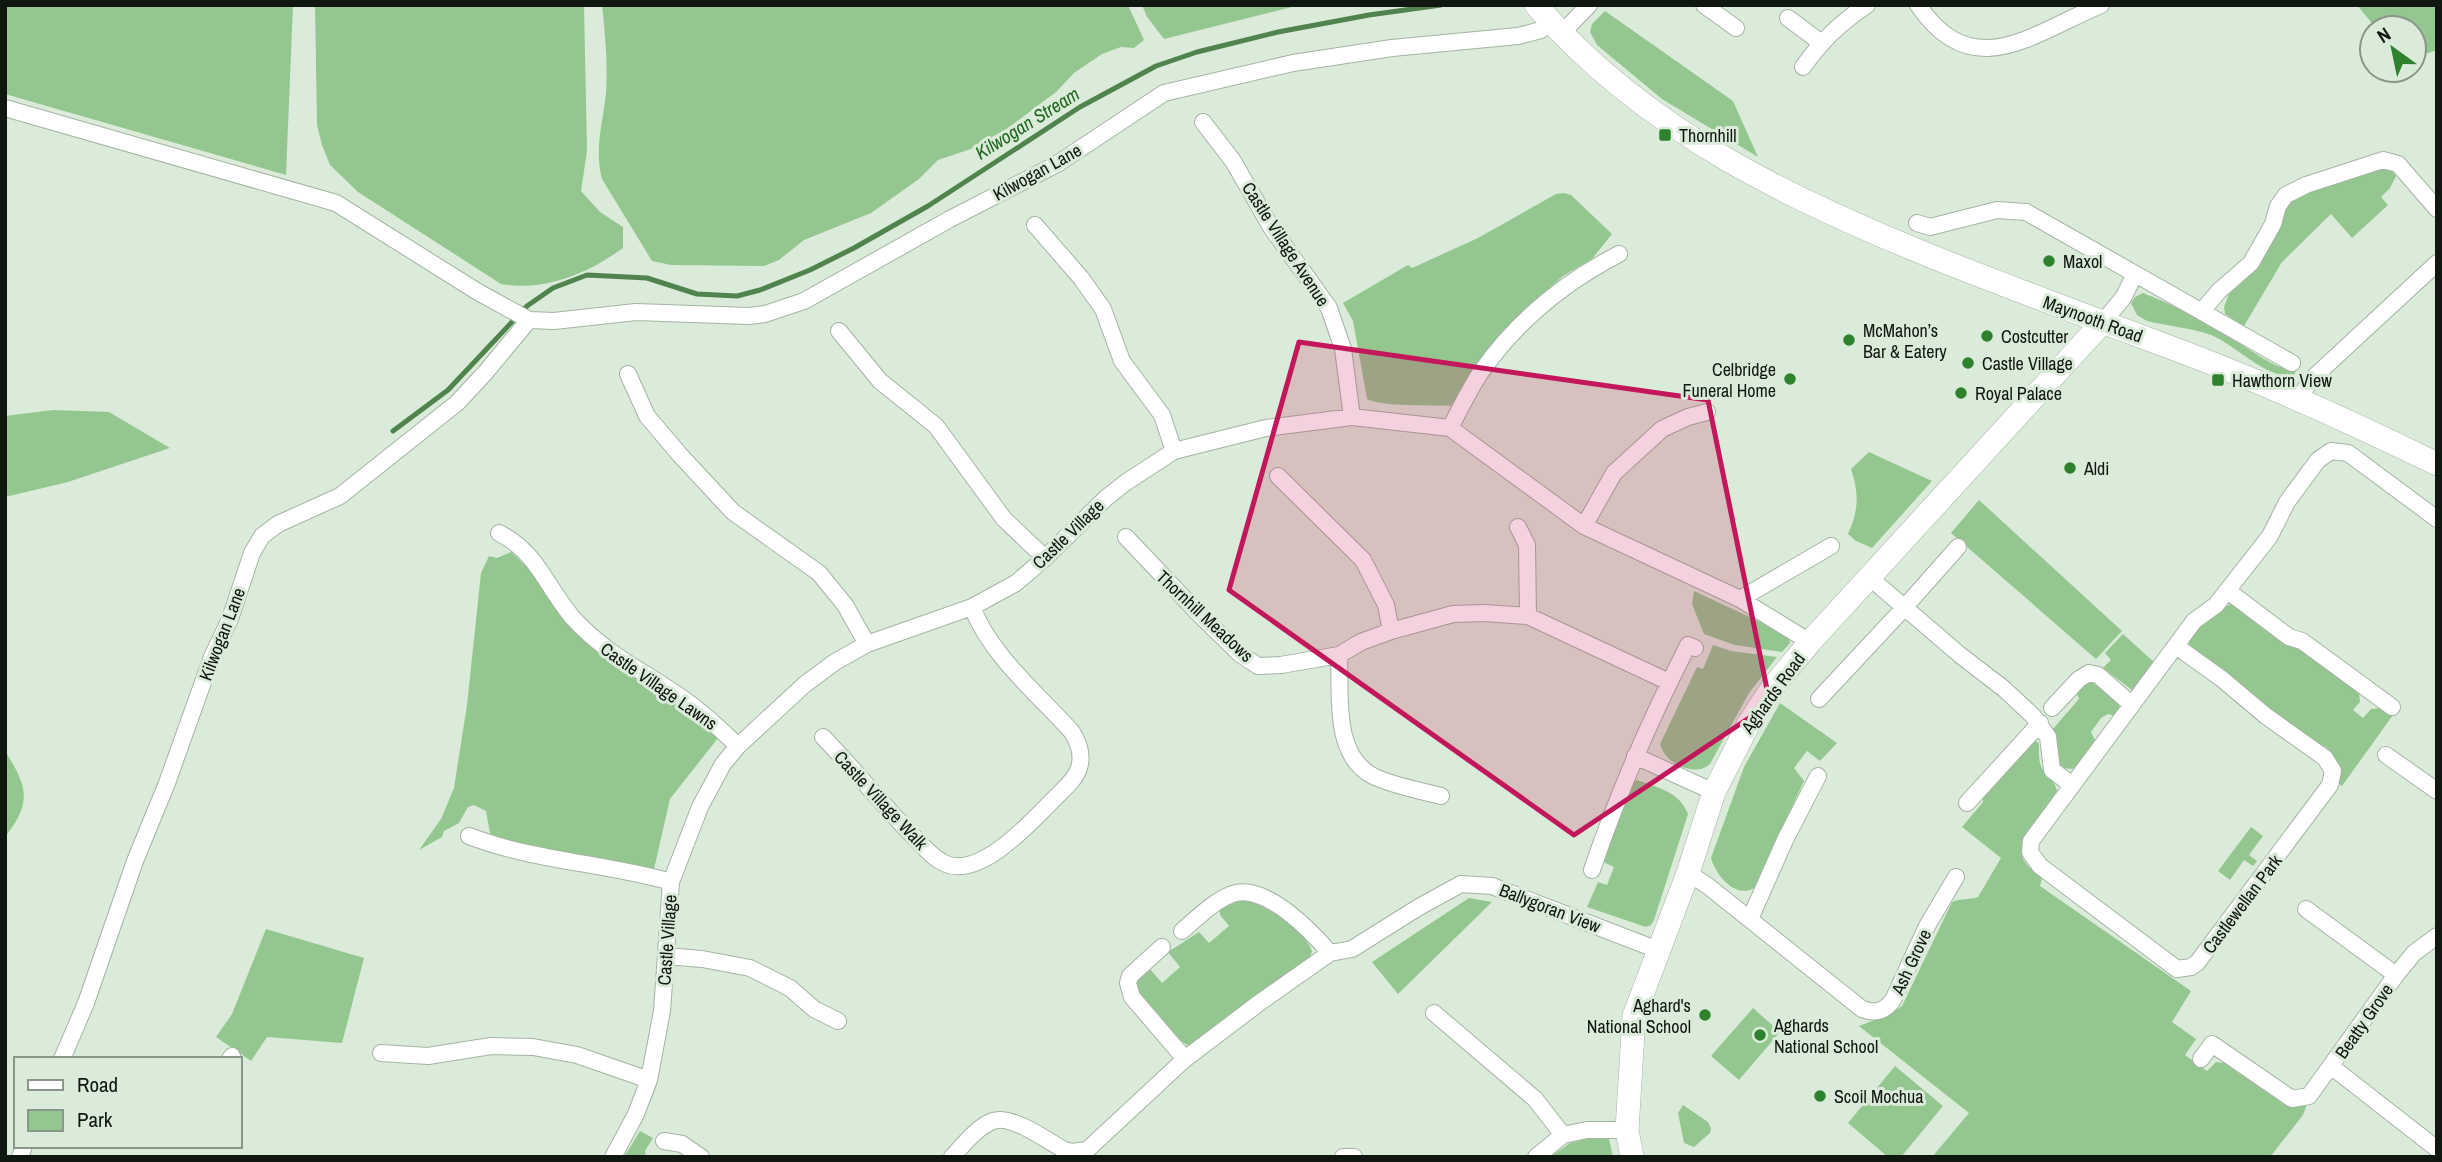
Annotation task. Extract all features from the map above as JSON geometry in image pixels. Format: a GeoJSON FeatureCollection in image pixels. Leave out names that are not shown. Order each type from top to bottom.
{"type":"FeatureCollection","features":[{"type":"Feature","properties":{"kind":"street"},"geometry":{"type":"LineString","coordinates":[[1549,20],[1589,5]]}},
{"type":"Feature","properties":{"kind":"street"},"geometry":{"type":"LineString","coordinates":[[1704,5],[1736,28]]}},
{"type":"Feature","properties":{"kind":"street"},"geometry":{"type":"LineString","coordinates":[[1803,67],[1820,43],[1867,5]]}},
{"type":"Feature","properties":{"kind":"street"},"geometry":{"type":"LineString","coordinates":[[1918,5],[1945,35],[1961,45],[1979,50],[2020,41],[2101,5]]}},
{"type":"Feature","properties":{"kind":"street"},"geometry":{"type":"LineString","coordinates":[[1788,18],[1820,43]]}},
{"type":"Feature","properties":{"kind":"street","name":"Maynooth Road"},"geometry":{"type":"LineString","coordinates":[[1549,20],[1581,54],[1653,113],[1750,174],[1868,231],[2301,400],[2437,464]]}},
{"type":"Feature","properties":{"kind":"street","name":"Kilwogan Lane"},"geometry":{"type":"LineString","coordinates":[[63,1057],[86,1003],[135,861],[159,805],[212,657],[230,619],[256,543],[269,529],[340,496],[457,403],[485,373],[526,318],[554,321],[636,312],[749,316],[773,312],[804,302],[950,219],[1058,164],[1164,93],[1293,63],[1392,48],[1518,36],[1541,30],[1549,20]]}},
{"type":"Feature","properties":{"kind":"street"},"geometry":{"type":"LineString","coordinates":[[5,108],[336,203],[526,318]]}},
{"type":"Feature","properties":{"kind":"street","name":"Castle Village Avenue"},"geometry":{"type":"LineString","coordinates":[[1203,122],[1233,161],[1271,227],[1329,308],[1343,349],[1352,417]]}},
{"type":"Feature","properties":{"kind":"street"},"geometry":{"type":"LineString","coordinates":[[2202,311],[2219,291],[2251,263],[2286,195],[2306,185],[2383,160],[2398,164],[2437,209]]}},
{"type":"Feature","properties":{"kind":"street"},"geometry":{"type":"LineString","coordinates":[[1917,223],[1930,227],[1997,210],[2026,212],[2292,363]]}},
{"type":"Feature","properties":{"kind":"street"},"geometry":{"type":"LineString","coordinates":[[1035,225],[1103,309],[1122,361],[1162,415],[1174,451]]}},
{"type":"Feature","properties":{"kind":"street"},"geometry":{"type":"LineString","coordinates":[[1450,428],[1482,371],[1507,341],[1564,287],[1619,254]]}},
{"type":"Feature","properties":{"kind":"street"},"geometry":{"type":"LineString","coordinates":[[2301,400],[2306,387],[2316,375],[2437,263]]}},
{"type":"Feature","properties":{"kind":"street"},"geometry":{"type":"LineString","coordinates":[[2102,323],[2123,298],[2135,274]]}},
{"type":"Feature","properties":{"kind":"street","name":"Aghards Road"},"geometry":{"type":"LineString","coordinates":[[1632,1157],[1628,1130],[1634,1016],[1688,873],[1714,792],[1749,723],[1772,688],[1810,642],[2102,323]]}},
{"type":"Feature","properties":{"kind":"street"},"geometry":{"type":"LineString","coordinates":[[839,331],[880,381],[936,426],[1004,519],[1045,558]]}},
{"type":"Feature","properties":{"kind":"street"},"geometry":{"type":"LineString","coordinates":[[628,374],[648,416],[680,455],[733,513],[819,573],[845,605],[867,645]]}},
{"type":"Feature","properties":{"kind":"street"},"geometry":{"type":"LineString","coordinates":[[1584,526],[1614,473],[1662,429],[1707,412]]}},
{"type":"Feature","properties":{"kind":"street","name":"Castle Village"},"geometry":{"type":"LineString","coordinates":[[613,1157],[636,1114],[649,1080],[663,1011],[671,883],[700,807],[723,764],[738,746],[804,685],[835,662],[867,645],[972,607],[1016,583],[1106,498],[1174,451],[1266,428],[1352,417],[1450,428],[1584,526],[1740,599],[1810,642]]}},
{"type":"Feature","properties":{"kind":"street","name":"Castlewellan Park"},"geometry":{"type":"LineString","coordinates":[[2176,646],[2325,758],[2333,771],[2330,785],[2197,963],[2178,969],[2034,859],[2030,852],[2031,841],[2194,621],[2216,605],[2270,536],[2287,502],[2318,460],[2331,451],[2348,453],[2437,519]]}},
{"type":"Feature","properties":{"kind":"street"},"geometry":{"type":"LineString","coordinates":[[1278,476],[1363,559],[1386,605],[1391,631]]}},
{"type":"Feature","properties":{"kind":"street"},"geometry":{"type":"LineString","coordinates":[[1518,527],[1527,545],[1528,616]]}},
{"type":"Feature","properties":{"kind":"street","name":"Castle Village Lawns"},"geometry":{"type":"LineString","coordinates":[[499,533],[513,540],[525,551],[571,615],[600,645],[688,702],[738,746]]}},
{"type":"Feature","properties":{"kind":"street","name":"Thornhill Meadows"},"geometry":{"type":"LineString","coordinates":[[1126,537],[1197,612],[1253,663],[1265,666],[1281,665],[1339,655],[1361,642],[1391,631],[1453,614],[1485,613],[1528,616],[1669,682]]}},
{"type":"Feature","properties":{"kind":"street"},"geometry":{"type":"LineString","coordinates":[[1740,599],[1832,546]]}},
{"type":"Feature","properties":{"kind":"street"},"geometry":{"type":"LineString","coordinates":[[1819,699],[1958,547]]}},
{"type":"Feature","properties":{"kind":"street"},"geometry":{"type":"LineString","coordinates":[[1869,578],[2003,688],[2040,723],[2048,737],[2052,770],[2072,785]]}},
{"type":"Feature","properties":{"kind":"street"},"geometry":{"type":"LineString","coordinates":[[2228,591],[2289,637],[2302,641],[2392,707]]}},
{"type":"Feature","properties":{"kind":"street","name":"Castle Village Walk"},"geometry":{"type":"LineString","coordinates":[[823,737],[900,824],[929,853],[947,864],[969,865],[984,859],[1013,838],[1076,776],[1081,755],[1073,732],[995,647],[977,620],[972,607]]}},
{"type":"Feature","properties":{"kind":"street"},"geometry":{"type":"LineString","coordinates":[[1592,870],[1635,757],[1669,682],[1688,645],[1695,648]]}},
{"type":"Feature","properties":{"kind":"street"},"geometry":{"type":"LineString","coordinates":[[1339,655],[1344,736],[1353,758],[1373,776],[1441,796]]}},
{"type":"Feature","properties":{"kind":"street"},"geometry":{"type":"LineString","coordinates":[[2052,708],[2079,679],[2089,673],[2098,674],[2132,705]]}},
{"type":"Feature","properties":{"kind":"street"},"geometry":{"type":"LineString","coordinates":[[2364,708],[2373,694]]}},
{"type":"Feature","properties":{"kind":"street"},"geometry":{"type":"LineString","coordinates":[[1967,803],[2040,723]]}},
{"type":"Feature","properties":{"kind":"street"},"geometry":{"type":"LineString","coordinates":[[2386,755],[2437,791]]}},
{"type":"Feature","properties":{"kind":"street"},"geometry":{"type":"LineString","coordinates":[[1635,757],[1714,792]]}},
{"type":"Feature","properties":{"kind":"street"},"geometry":{"type":"LineString","coordinates":[[1750,919],[1818,776]]}},
{"type":"Feature","properties":{"kind":"street"},"geometry":{"type":"LineString","coordinates":[[469,836],[515,851],[641,874],[671,883]]}},
{"type":"Feature","properties":{"kind":"street","name":"Ash Grove"},"geometry":{"type":"LineString","coordinates":[[1688,873],[1862,1009],[1877,1012],[1886,1008],[1893,1000],[1927,926],[1956,877]]}},
{"type":"Feature","properties":{"kind":"street","name":"Ballygoran View"},"geometry":{"type":"LineString","coordinates":[[951,1157],[981,1128],[1002,1119],[1013,1122],[1063,1150],[1087,1150],[1185,1059],[1331,953],[1352,949],[1461,884],[1492,886],[1658,950]]}},
{"type":"Feature","properties":{"kind":"street"},"geometry":{"type":"LineString","coordinates":[[1182,931],[1214,905],[1236,893],[1258,895],[1304,925],[1331,953]]}},
{"type":"Feature","properties":{"kind":"street","name":"Beatty Grove"},"geometry":{"type":"LineString","coordinates":[[2306,909],[2396,975]]}},
{"type":"Feature","properties":{"kind":"street","name":"Beatty Grove"},"geometry":{"type":"LineString","coordinates":[[2201,1059],[2212,1044],[2292,1099],[2309,1096],[2332,1068],[2396,975],[2414,953],[2437,936]]}},
{"type":"Feature","properties":{"kind":"street"},"geometry":{"type":"LineString","coordinates":[[1162,947],[1130,976],[1128,983],[1132,997],[1185,1059]]}},
{"type":"Feature","properties":{"kind":"street"},"geometry":{"type":"LineString","coordinates":[[666,956],[702,958],[750,968],[790,988],[814,1009],[838,1021]]}},
{"type":"Feature","properties":{"kind":"street"},"geometry":{"type":"LineString","coordinates":[[1434,1013],[1535,1099],[1563,1135]]}},
{"type":"Feature","properties":{"kind":"street"},"geometry":{"type":"LineString","coordinates":[[381,1053],[428,1056],[491,1046],[533,1047],[578,1055],[649,1080]]}},
{"type":"Feature","properties":{"kind":"street","name":"Beatty Grove"},"geometry":{"type":"LineString","coordinates":[[2332,1068],[2437,1149]]}},
{"type":"Feature","properties":{"kind":"street"},"geometry":{"type":"LineString","coordinates":[[1536,1157],[1563,1135],[1587,1130],[1628,1130]]}},
{"type":"Feature","properties":{"kind":"street"},"geometry":{"type":"LineString","coordinates":[[664,1141],[682,1144],[701,1157]]}},
{"type":"Feature","properties":{"kind":"street"},"geometry":{"type":"LineString","coordinates":[[1343,1157],[1354,1157]]}},
{"type":"Feature","properties":{"kind":"highlighted area"},"geometry":{"type":"Polygon","coordinates":[[[1299,342],[1708,400],[1770,704],[1574,835],[1229,590],[1299,342]]]}},
{"type":"Feature","properties":{"kind":"green space"},"geometry":{"type":"Polygon","coordinates":[[[5,5],[293,5],[286,175],[5,94],[5,5]]]}},
{"type":"Feature","properties":{"kind":"green space"},"geometry":{"type":"Polygon","coordinates":[[[315,5],[584,5],[587,151],[581,191],[600,212],[623,227],[623,248],[596,265],[550,283],[517,286],[501,284],[358,192],[330,165],[317,125],[315,5]]]}},
{"type":"Feature","properties":{"kind":"green space"},"geometry":{"type":"Polygon","coordinates":[[[602,5],[1128,5],[1144,40],[1134,48],[1121,47],[1102,54],[1074,73],[1056,92],[1008,128],[971,149],[938,160],[919,179],[871,213],[804,240],[779,260],[764,266],[671,265],[652,261],[602,179],[599,147],[607,71],[602,5]]]}},
{"type":"Feature","properties":{"kind":"green space"},"geometry":{"type":"Polygon","coordinates":[[[1142,5],[1300,5],[1164,39],[1147,17],[1142,5]]]}},
{"type":"Feature","properties":{"kind":"green space"},"geometry":{"type":"Polygon","coordinates":[[[2357,5],[2437,5],[2437,50],[2428,53],[2428,14],[2364,14],[2357,5]]]}},
{"type":"Feature","properties":{"kind":"green space"},"geometry":{"type":"Polygon","coordinates":[[[1605,11],[1733,101],[1758,157],[1662,99],[1597,45],[1590,32],[1592,24],[1605,11]]]}},
{"type":"Feature","properties":{"kind":"green space"},"geometry":{"type":"Polygon","coordinates":[[[2378,169],[2391,170],[2396,176],[2381,197],[2388,205],[2352,238],[2331,214],[2282,262],[2244,326],[2225,314],[2224,307],[2229,294],[2251,274],[2275,237],[2287,204],[2303,193],[2378,169]]]}},
{"type":"Feature","properties":{"kind":"green space"},"geometry":{"type":"Polygon","coordinates":[[[1556,194],[1571,195],[1612,234],[1592,259],[1563,276],[1515,319],[1479,360],[1451,406],[1395,404],[1367,399],[1353,321],[1343,303],[1408,265],[1412,268],[1478,238],[1556,194]]]}},
{"type":"Feature","properties":{"kind":"green space"},"geometry":{"type":"Polygon","coordinates":[[[2143,293],[2218,329],[2268,361],[2296,370],[2294,376],[2261,367],[2211,335],[2147,321],[2137,315],[2131,303],[2143,293]]]}},
{"type":"Feature","properties":{"kind":"green space"},"geometry":{"type":"Polygon","coordinates":[[[53,410],[109,412],[170,448],[68,482],[5,497],[5,416],[53,410]]]}},
{"type":"Feature","properties":{"kind":"green space"},"geometry":{"type":"Polygon","coordinates":[[[1869,452],[1932,481],[1872,548],[1848,534],[1857,502],[1851,469],[1869,452]]]}},
{"type":"Feature","properties":{"kind":"green space"},"geometry":{"type":"Polygon","coordinates":[[[1979,500],[2122,631],[2096,659],[1951,533],[1979,500]]]}},
{"type":"Feature","properties":{"kind":"green space"},"geometry":{"type":"Polygon","coordinates":[[[511,552],[529,569],[595,649],[702,721],[718,738],[670,799],[654,869],[557,854],[497,839],[490,833],[486,811],[474,805],[468,807],[459,823],[444,831],[442,837],[419,850],[441,819],[454,788],[467,705],[481,573],[489,556],[497,558],[511,552]]]}},
{"type":"Feature","properties":{"kind":"green space"},"geometry":{"type":"Polygon","coordinates":[[[1694,591],[1784,633],[1789,637],[1790,643],[1782,652],[1735,645],[1704,634],[1692,604],[1694,591]]]}},
{"type":"Feature","properties":{"kind":"green space"},"geometry":{"type":"Polygon","coordinates":[[[2233,604],[2285,644],[2296,645],[2359,692],[2360,702],[2353,710],[2363,718],[2371,709],[2379,708],[2393,715],[2342,786],[2339,784],[2340,765],[2327,748],[2304,736],[2190,646],[2189,642],[2208,619],[2233,604]]]}},
{"type":"Feature","properties":{"kind":"green space"},"geometry":{"type":"Polygon","coordinates":[[[2123,634],[2155,663],[2138,687],[2132,690],[2103,668],[2111,660],[2105,653],[2123,634]]]}},
{"type":"Feature","properties":{"kind":"green space"},"geometry":{"type":"Polygon","coordinates":[[[1713,645],[1731,651],[1777,657],[1749,693],[1710,764],[1704,768],[1689,769],[1667,757],[1660,744],[1697,667],[1703,669],[1713,645]]]}},
{"type":"Feature","properties":{"kind":"green space"},"geometry":{"type":"Polygon","coordinates":[[[2091,681],[2119,703],[2120,709],[2115,716],[2108,714],[2101,718],[2091,732],[2096,742],[2073,769],[2063,768],[2057,763],[2051,731],[2079,699],[2076,691],[2091,681]]]}},
{"type":"Feature","properties":{"kind":"green space"},"geometry":{"type":"Polygon","coordinates":[[[1780,703],[1837,743],[1820,761],[1807,751],[1794,768],[1804,781],[1754,888],[1740,890],[1722,878],[1711,858],[1744,767],[1780,703]]]}},
{"type":"Feature","properties":{"kind":"green space"},"geometry":{"type":"Polygon","coordinates":[[[2032,742],[2039,744],[2042,769],[2057,791],[2022,850],[2023,859],[2042,878],[2040,886],[2191,991],[2172,1022],[2196,1039],[2185,1055],[2207,1071],[2216,1062],[2224,1063],[2285,1105],[2307,1104],[2303,1115],[2270,1157],[1932,1157],[1969,1113],[1859,1026],[1890,1014],[1902,1006],[1952,902],[1978,897],[2001,858],[1962,827],[1983,802],[1982,798],[2032,742]]]}},
{"type":"Feature","properties":{"kind":"green space"},"geometry":{"type":"Polygon","coordinates":[[[5,751],[18,775],[24,795],[20,814],[5,837],[5,751]]]}},
{"type":"Feature","properties":{"kind":"green space"},"geometry":{"type":"Polygon","coordinates":[[[1637,780],[1673,795],[1688,814],[1654,920],[1646,927],[1587,907],[1598,882],[1607,885],[1614,867],[1605,863],[1602,853],[1632,784],[1637,780]]]}},
{"type":"Feature","properties":{"kind":"green space"},"geometry":{"type":"Polygon","coordinates":[[[2251,827],[2263,836],[2249,855],[2257,861],[2253,866],[2244,860],[2230,880],[2218,871],[2251,827]]]}},
{"type":"Feature","properties":{"kind":"green space"},"geometry":{"type":"Polygon","coordinates":[[[1469,898],[1492,902],[1398,994],[1372,962],[1469,898]]]}},
{"type":"Feature","properties":{"kind":"green space"},"geometry":{"type":"Polygon","coordinates":[[[1236,899],[1268,909],[1291,925],[1308,943],[1312,951],[1310,958],[1193,1044],[1187,1045],[1138,993],[1135,983],[1150,969],[1162,983],[1180,967],[1168,952],[1199,932],[1209,943],[1229,926],[1220,915],[1220,909],[1236,899]]]}},
{"type":"Feature","properties":{"kind":"green space"},"geometry":{"type":"Polygon","coordinates":[[[266,929],[364,958],[342,1043],[267,1037],[251,1061],[216,1037],[232,1014],[266,929]]]}},
{"type":"Feature","properties":{"kind":"green space","name":"Aghard's National School"},"geometry":{"type":"Polygon","coordinates":[[[1753,1008],[1780,1032],[1739,1080],[1711,1056],[1753,1008]]]}},
{"type":"Feature","properties":{"kind":"green space"},"geometry":{"type":"Polygon","coordinates":[[[1895,1066],[1943,1106],[1901,1157],[1888,1157],[1848,1123],[1895,1066]]]}},
{"type":"Feature","properties":{"kind":"green space"},"geometry":{"type":"Polygon","coordinates":[[[1683,1105],[1708,1122],[1711,1128],[1710,1133],[1694,1147],[1684,1143],[1678,1113],[1683,1105]]]}},
{"type":"Feature","properties":{"kind":"green space"},"geometry":{"type":"Polygon","coordinates":[[[640,1131],[653,1138],[645,1151],[646,1157],[624,1157],[640,1131]]]}},
{"type":"Feature","properties":{"kind":"green space"},"geometry":{"type":"Polygon","coordinates":[[[1595,1137],[1609,1139],[1613,1157],[1550,1157],[1570,1143],[1595,1137]]]}},
{"type":"Feature","properties":{"kind":"waterway","name":"Kilwogan Stream"},"geometry":{"type":"LineString","coordinates":[[393,431],[448,390],[527,306],[553,288],[587,275],[647,278],[697,294],[737,296],[760,290],[810,270],[854,248],[928,206],[1080,107],[1156,66],[1197,52],[1278,32],[1441,5]]}},
{"type":"Feature","properties":{"kind":"place","name":"Thornhill"},"geometry":{"type":"Point","coordinates":[1665,135]}},
{"type":"Feature","properties":{"kind":"place","name":"Maxol"},"geometry":{"type":"Point","coordinates":[2049,261]}},
{"type":"Feature","properties":{"kind":"place","name":"Costcutter"},"geometry":{"type":"Point","coordinates":[1987,336]}},
{"type":"Feature","properties":{"kind":"place","name":"McMahon’s Bar & Eatery"},"geometry":{"type":"Point","coordinates":[1849,340]}},
{"type":"Feature","properties":{"kind":"place","name":"Castle Village"},"geometry":{"type":"Point","coordinates":[1968,363]}},
{"type":"Feature","properties":{"kind":"place","name":"Celbridge Funeral Home"},"geometry":{"type":"Point","coordinates":[1790,379]}},
{"type":"Feature","properties":{"kind":"place","name":"Hawthorn View"},"geometry":{"type":"Point","coordinates":[2218,380]}},
{"type":"Feature","properties":{"kind":"place","name":"Royal Palace"},"geometry":{"type":"Point","coordinates":[1961,393]}},
{"type":"Feature","properties":{"kind":"place","name":"Aldi"},"geometry":{"type":"Point","coordinates":[2070,468]}},
{"type":"Feature","properties":{"kind":"place","name":"Aghard's National School"},"geometry":{"type":"Point","coordinates":[1705,1015]}},
{"type":"Feature","properties":{"kind":"place","name":"Aghards National School"},"geometry":{"type":"Point","coordinates":[1760,1035]}},
{"type":"Feature","properties":{"kind":"place","name":"Scoil Mochua"},"geometry":{"type":"Point","coordinates":[1820,1096]}}]}
